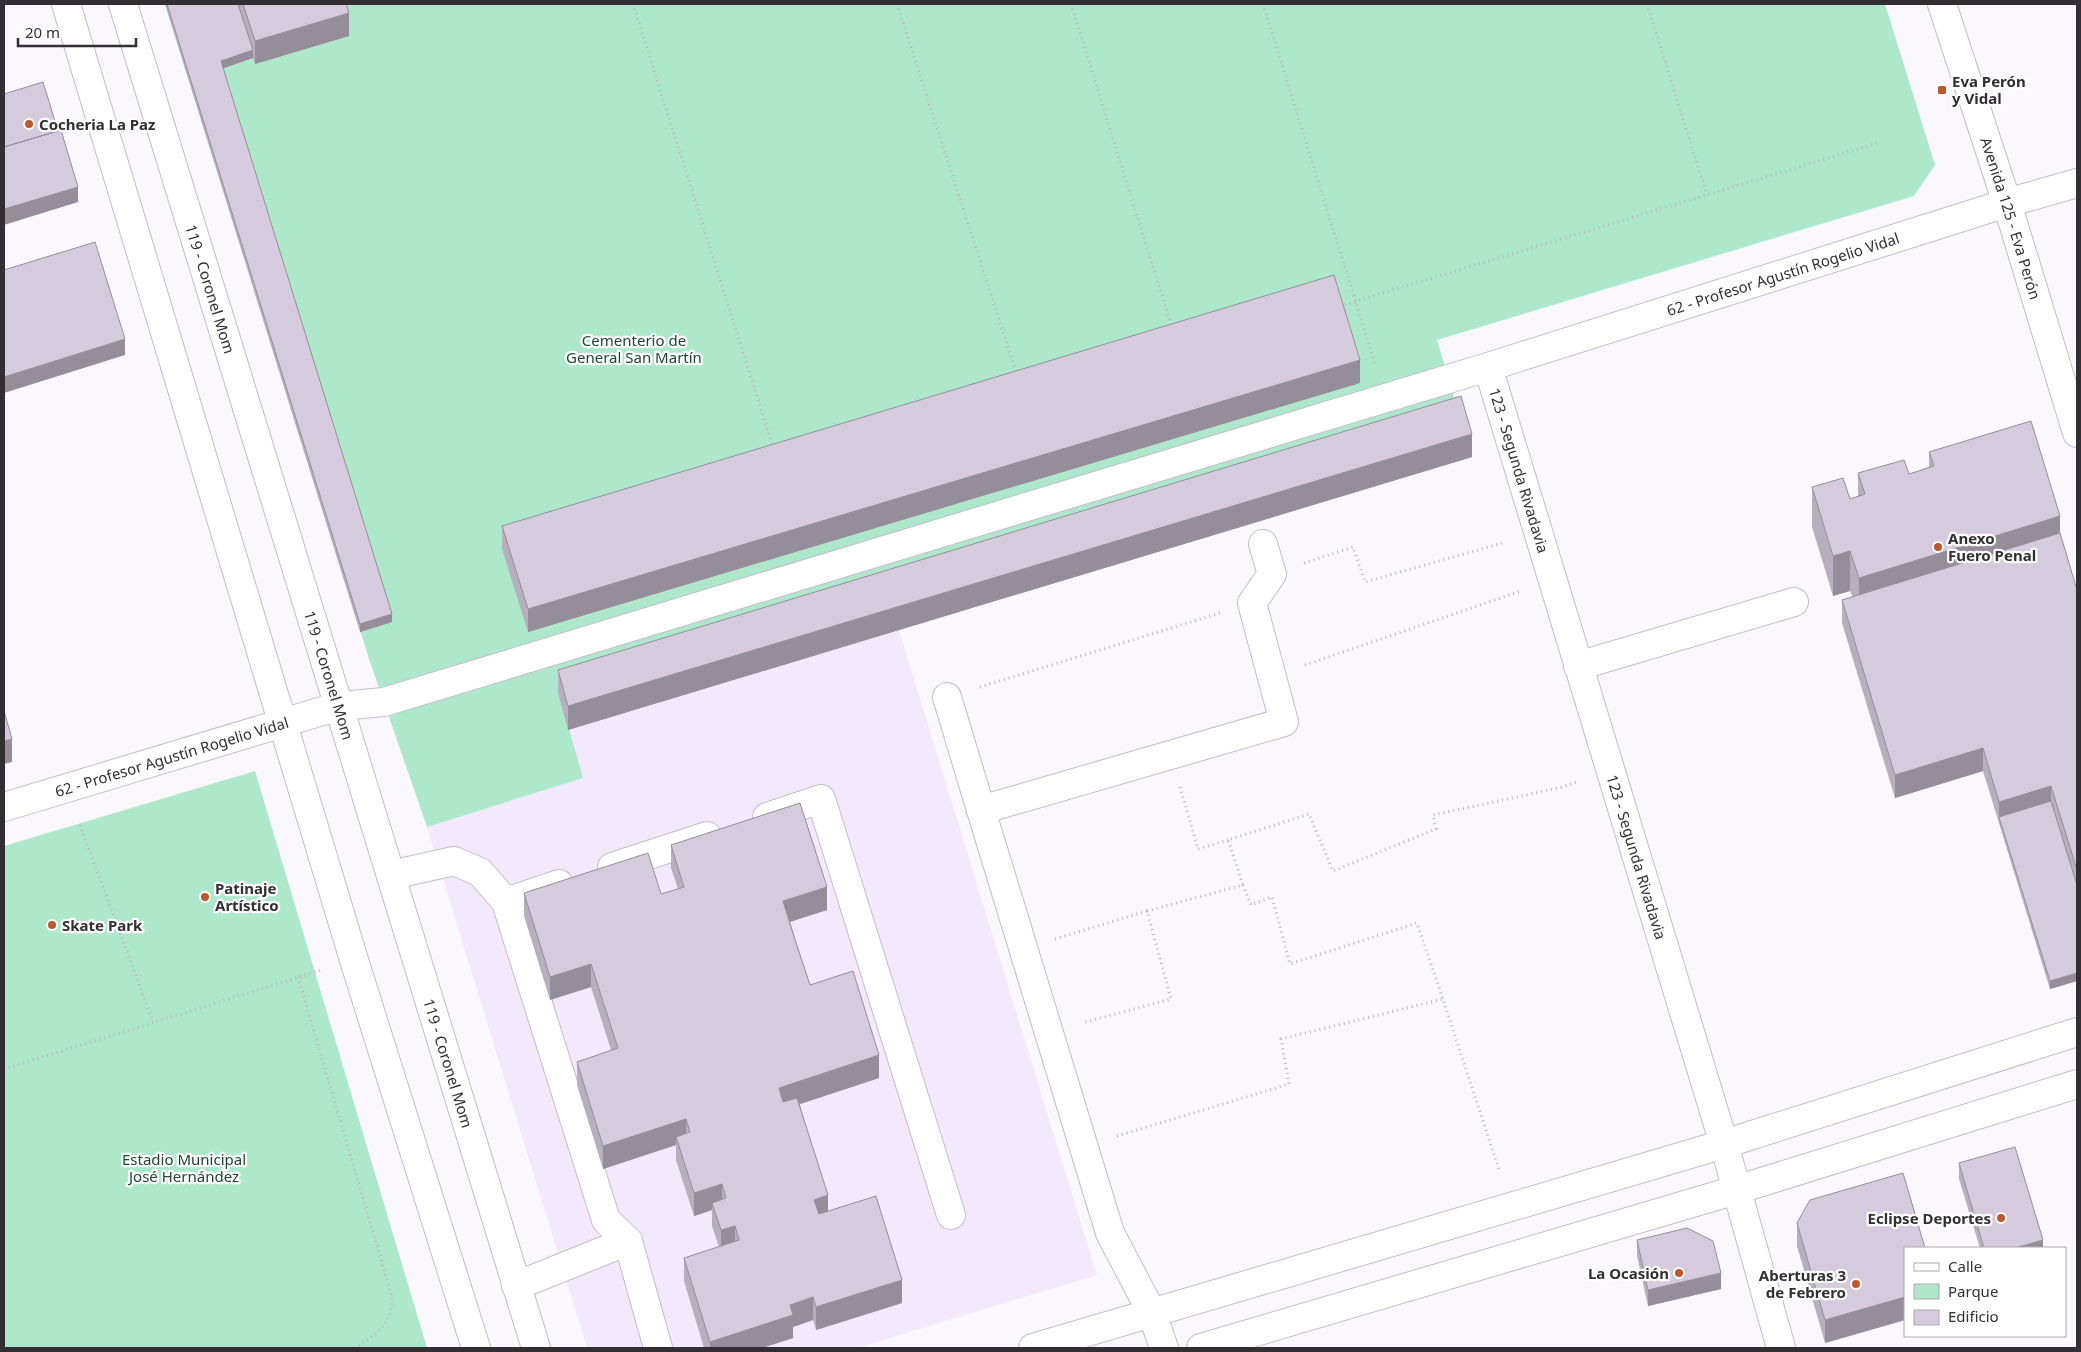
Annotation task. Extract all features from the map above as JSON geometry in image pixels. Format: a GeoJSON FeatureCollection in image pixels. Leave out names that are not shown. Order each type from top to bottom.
{"type":"FeatureCollection","features":[{"type":"Feature","properties":{"kind":"main road"},"geometry":{"type":"LineString","coordinates":[[66,4],[354,960],[476,1348]]}},
{"type":"Feature","properties":{"kind":"main road","name":"119 - Coronel Mom"},"geometry":{"type":"LineString","coordinates":[[123,4],[536,1348]]}},
{"type":"Feature","properties":{"kind":"main road","name":"Avenida 125 - Eva Perón"},"geometry":{"type":"LineString","coordinates":[[1942,4],[2077,433]]}},
{"type":"Feature","properties":{"kind":"main road","name":"62 - Profesor Agustín Rogelio Vidal"},"geometry":{"type":"LineString","coordinates":[[4,807],[339,706],[384,702],[1488,367],[2006,203],[2077,183]]}},
{"type":"Feature","properties":{"kind":"main road","name":"123 - Segunda Rivadavia"},"geometry":{"type":"LineString","coordinates":[[1488,367],[1724,1144],[1781,1348]]}},
{"type":"Feature","properties":{"kind":"main road"},"geometry":{"type":"LineString","coordinates":[[981,810],[1284,722],[1252,603],[1272,574],[1264,544]]}},
{"type":"Feature","properties":{"kind":"main road"},"geometry":{"type":"LineString","coordinates":[[1578,666],[1794,602]]}},
{"type":"Feature","properties":{"kind":"main road"},"geometry":{"type":"LineString","coordinates":[[947,697],[1110,1233],[1152,1313],[1164,1348]]}},
{"type":"Feature","properties":{"kind":"main road"},"geometry":{"type":"LineString","coordinates":[[506,902],[821,799],[951,1215]]}},
{"type":"Feature","properties":{"kind":"main road"},"geometry":{"type":"LineString","coordinates":[[391,874],[454,861],[480,872],[506,902],[606,1220],[628,1241],[658,1348]]}},
{"type":"Feature","properties":{"kind":"main road"},"geometry":{"type":"LineString","coordinates":[[1033,1348],[1724,1144],[2077,1032]]}},
{"type":"Feature","properties":{"kind":"main road"},"geometry":{"type":"LineString","coordinates":[[1201,1348],[1736,1190],[2077,1084]]}},
{"type":"Feature","properties":{"kind":"main road"},"geometry":{"type":"LineString","coordinates":[[516,1286],[628,1241]]}},
{"type":"Feature","properties":{"kind":"path"},"geometry":{"type":"LineString","coordinates":[[633,4],[776,456]]}},
{"type":"Feature","properties":{"kind":"path"},"geometry":{"type":"LineString","coordinates":[[897,4],[1020,382]]}},
{"type":"Feature","properties":{"kind":"path"},"geometry":{"type":"LineString","coordinates":[[1071,4],[1174,336]]}},
{"type":"Feature","properties":{"kind":"path"},"geometry":{"type":"LineString","coordinates":[[1263,4],[1386,398]]}},
{"type":"Feature","properties":{"kind":"path"},"geometry":{"type":"LineString","coordinates":[[1647,4],[1707,195]]}},
{"type":"Feature","properties":{"kind":"path"},"geometry":{"type":"LineString","coordinates":[[1337,307],[1878,143]]}},
{"type":"Feature","properties":{"kind":"path"},"geometry":{"type":"LineString","coordinates":[[1272,574],[1353,546],[1366,582],[1488,548],[1537,531]]}},
{"type":"Feature","properties":{"kind":"path"},"geometry":{"type":"LineString","coordinates":[[1272,676],[1552,579]]}},
{"type":"Feature","properties":{"kind":"path"},"geometry":{"type":"LineString","coordinates":[[947,697],[1252,603]]}},
{"type":"Feature","properties":{"kind":"path"},"geometry":{"type":"LineString","coordinates":[[1170,755],[1198,849],[1308,814],[1333,871],[1436,829],[1433,815],[1563,787],[1610,770]]}},
{"type":"Feature","properties":{"kind":"path"},"geometry":{"type":"LineString","coordinates":[[80,825],[153,1022]]}},
{"type":"Feature","properties":{"kind":"path"},"geometry":{"type":"LineString","coordinates":[[1228,840],[1251,905],[1272,897],[1290,964],[1417,923],[1499,1170]]}},
{"type":"Feature","properties":{"kind":"path"},"geometry":{"type":"LineString","coordinates":[[1024,948],[1147,911],[1244,885]]}},
{"type":"Feature","properties":{"kind":"path"},"geometry":{"type":"LineString","coordinates":[[1049,1032],[1171,999],[1147,911]]}},
{"type":"Feature","properties":{"kind":"path"},"geometry":{"type":"LineString","coordinates":[[4,1069],[354,960]]}},
{"type":"Feature","properties":{"kind":"path"},"geometry":{"type":"LineString","coordinates":[[298,977],[392,1297],[390,1314],[382,1329],[355,1348]]}},
{"type":"Feature","properties":{"kind":"path"},"geometry":{"type":"LineString","coordinates":[[1083,1146],[1289,1084],[1281,1039],[1443,999]]}},
{"type":"Feature","properties":{"kind":"shaded area"},"geometry":{"type":"Polygon","coordinates":[[[899,630],[1097,1275],[857,1348],[587,1348],[427,827],[582,778],[568,730],[899,630]]]}},
{"type":"Feature","properties":{"kind":"green space","name":"Cementerio de General San Martín"},"geometry":{"type":"Polygon","coordinates":[[[165,4],[1885,4],[1935,165],[1914,196],[1437,340],[1472,457],[569,729],[583,778],[427,827],[370,662],[165,4]]]}},
{"type":"Feature","properties":{"kind":"green space","name":"Estadio Municipal José Hernández"},"geometry":{"type":"Polygon","coordinates":[[[255,771],[427,1348],[4,1348],[4,846],[255,771]]]}},
{"type":"Feature","properties":{"kind":"building"},"geometry":{"type":"Polygon","coordinates":[[[167,4],[238,4],[253,50],[221,61],[392,614],[360,624],[167,4]]]}},
{"type":"Feature","properties":{"kind":"building"},"geometry":{"type":"Polygon","coordinates":[[[243,4],[346,4],[349,13],[255,41],[243,4]]]}},
{"type":"Feature","properties":{"kind":"building","name":"Cocheria La Paz"},"geometry":{"type":"Polygon","coordinates":[[[43,82],[58,131],[4,147],[4,94],[43,82]]]}},
{"type":"Feature","properties":{"kind":"building"},"geometry":{"type":"Polygon","coordinates":[[[61,130],[78,187],[4,209],[4,147],[61,130]]]}},
{"type":"Feature","properties":{"kind":"building"},"geometry":{"type":"Polygon","coordinates":[[[95,242],[125,339],[4,377],[4,270],[95,242]]]}},
{"type":"Feature","properties":{"kind":"building"},"geometry":{"type":"Polygon","coordinates":[[[1334,275],[1360,360],[528,609],[502,526],[1334,275]]]}},
{"type":"Feature","properties":{"kind":"building"},"geometry":{"type":"Polygon","coordinates":[[[1461,396],[1472,434],[568,706],[558,670],[1461,396]]]}},
{"type":"Feature","properties":{"kind":"building"},"geometry":{"type":"Polygon","coordinates":[[[2031,421],[2060,516],[1859,578],[1850,551],[1833,556],[1812,487],[1843,478],[1850,499],[1865,494],[1858,473],[1904,460],[1909,474],[1934,466],[1929,452],[2031,421]]]}},
{"type":"Feature","properties":{"kind":"building"},"geometry":{"type":"Polygon","coordinates":[[[2060,533],[2077,590],[2077,870],[2051,786],[1999,802],[1983,748],[1895,775],[1842,600],[2060,533]]]}},
{"type":"Feature","properties":{"kind":"building"},"geometry":{"type":"Polygon","coordinates":[[[4,711],[12,739],[4,741],[4,711]]]}},
{"type":"Feature","properties":{"kind":"building"},"geometry":{"type":"Polygon","coordinates":[[[2051,801],[2077,885],[2077,973],[2050,981],[1999,817],[2051,801]]]}},
{"type":"Feature","properties":{"kind":"building"},"geometry":{"type":"Polygon","coordinates":[[[800,803],[827,887],[783,901],[796,943],[810,985],[853,971],[879,1055],[779,1088],[783,1102],[797,1098],[828,1195],[814,1200],[819,1214],[876,1196],[902,1280],[816,1307],[813,1297],[790,1305],[793,1315],[710,1342],[684,1258],[739,1240],[735,1226],[721,1230],[712,1203],[726,1198],[722,1184],[694,1193],[676,1137],[690,1132],[686,1119],[603,1146],[577,1062],[618,1048],[591,964],[550,977],[524,893],[648,853],[661,894],[684,887],[671,845],[800,803]]]}},
{"type":"Feature","properties":{"kind":"building"},"geometry":{"type":"Polygon","coordinates":[[[2015,1147],[2043,1240],[2018,1247],[1984,1247],[1959,1163],[2015,1147]]]}},
{"type":"Feature","properties":{"kind":"building","name":"Aberturas 3 de Febrero"},"geometry":{"type":"Polygon","coordinates":[[[1903,1173],[1925,1247],[1904,1247],[1904,1297],[1825,1320],[1797,1223],[1810,1200],[1903,1173]]]}},
{"type":"Feature","properties":{"kind":"building","name":"La Ocasión"},"geometry":{"type":"Polygon","coordinates":[[[1687,1228],[1713,1241],[1721,1273],[1648,1290],[1637,1240],[1687,1228]]]}},
{"type":"Feature","properties":{"kind":"place","name":"Eva Perón y Vidal"},"geometry":{"type":"Point","coordinates":[1942,90]}},
{"type":"Feature","properties":{"kind":"place","name":"Cocheria La Paz"},"geometry":{"type":"Point","coordinates":[29,124]}},
{"type":"Feature","properties":{"kind":"place","name":"Anexo Fuero Penal"},"geometry":{"type":"Point","coordinates":[1938,547]}},
{"type":"Feature","properties":{"kind":"place","name":"Patinaje Artístico"},"geometry":{"type":"Point","coordinates":[205,897]}},
{"type":"Feature","properties":{"kind":"place","name":"Skate Park"},"geometry":{"type":"Point","coordinates":[52,925]}},
{"type":"Feature","properties":{"kind":"place","name":"Eclipse Deportes"},"geometry":{"type":"Point","coordinates":[2001,1218]}},
{"type":"Feature","properties":{"kind":"place","name":"La Ocasión"},"geometry":{"type":"Point","coordinates":[1679,1273]}},
{"type":"Feature","properties":{"kind":"place","name":"Aberturas 3 de Febrero"},"geometry":{"type":"Point","coordinates":[1856,1284]}}]}
